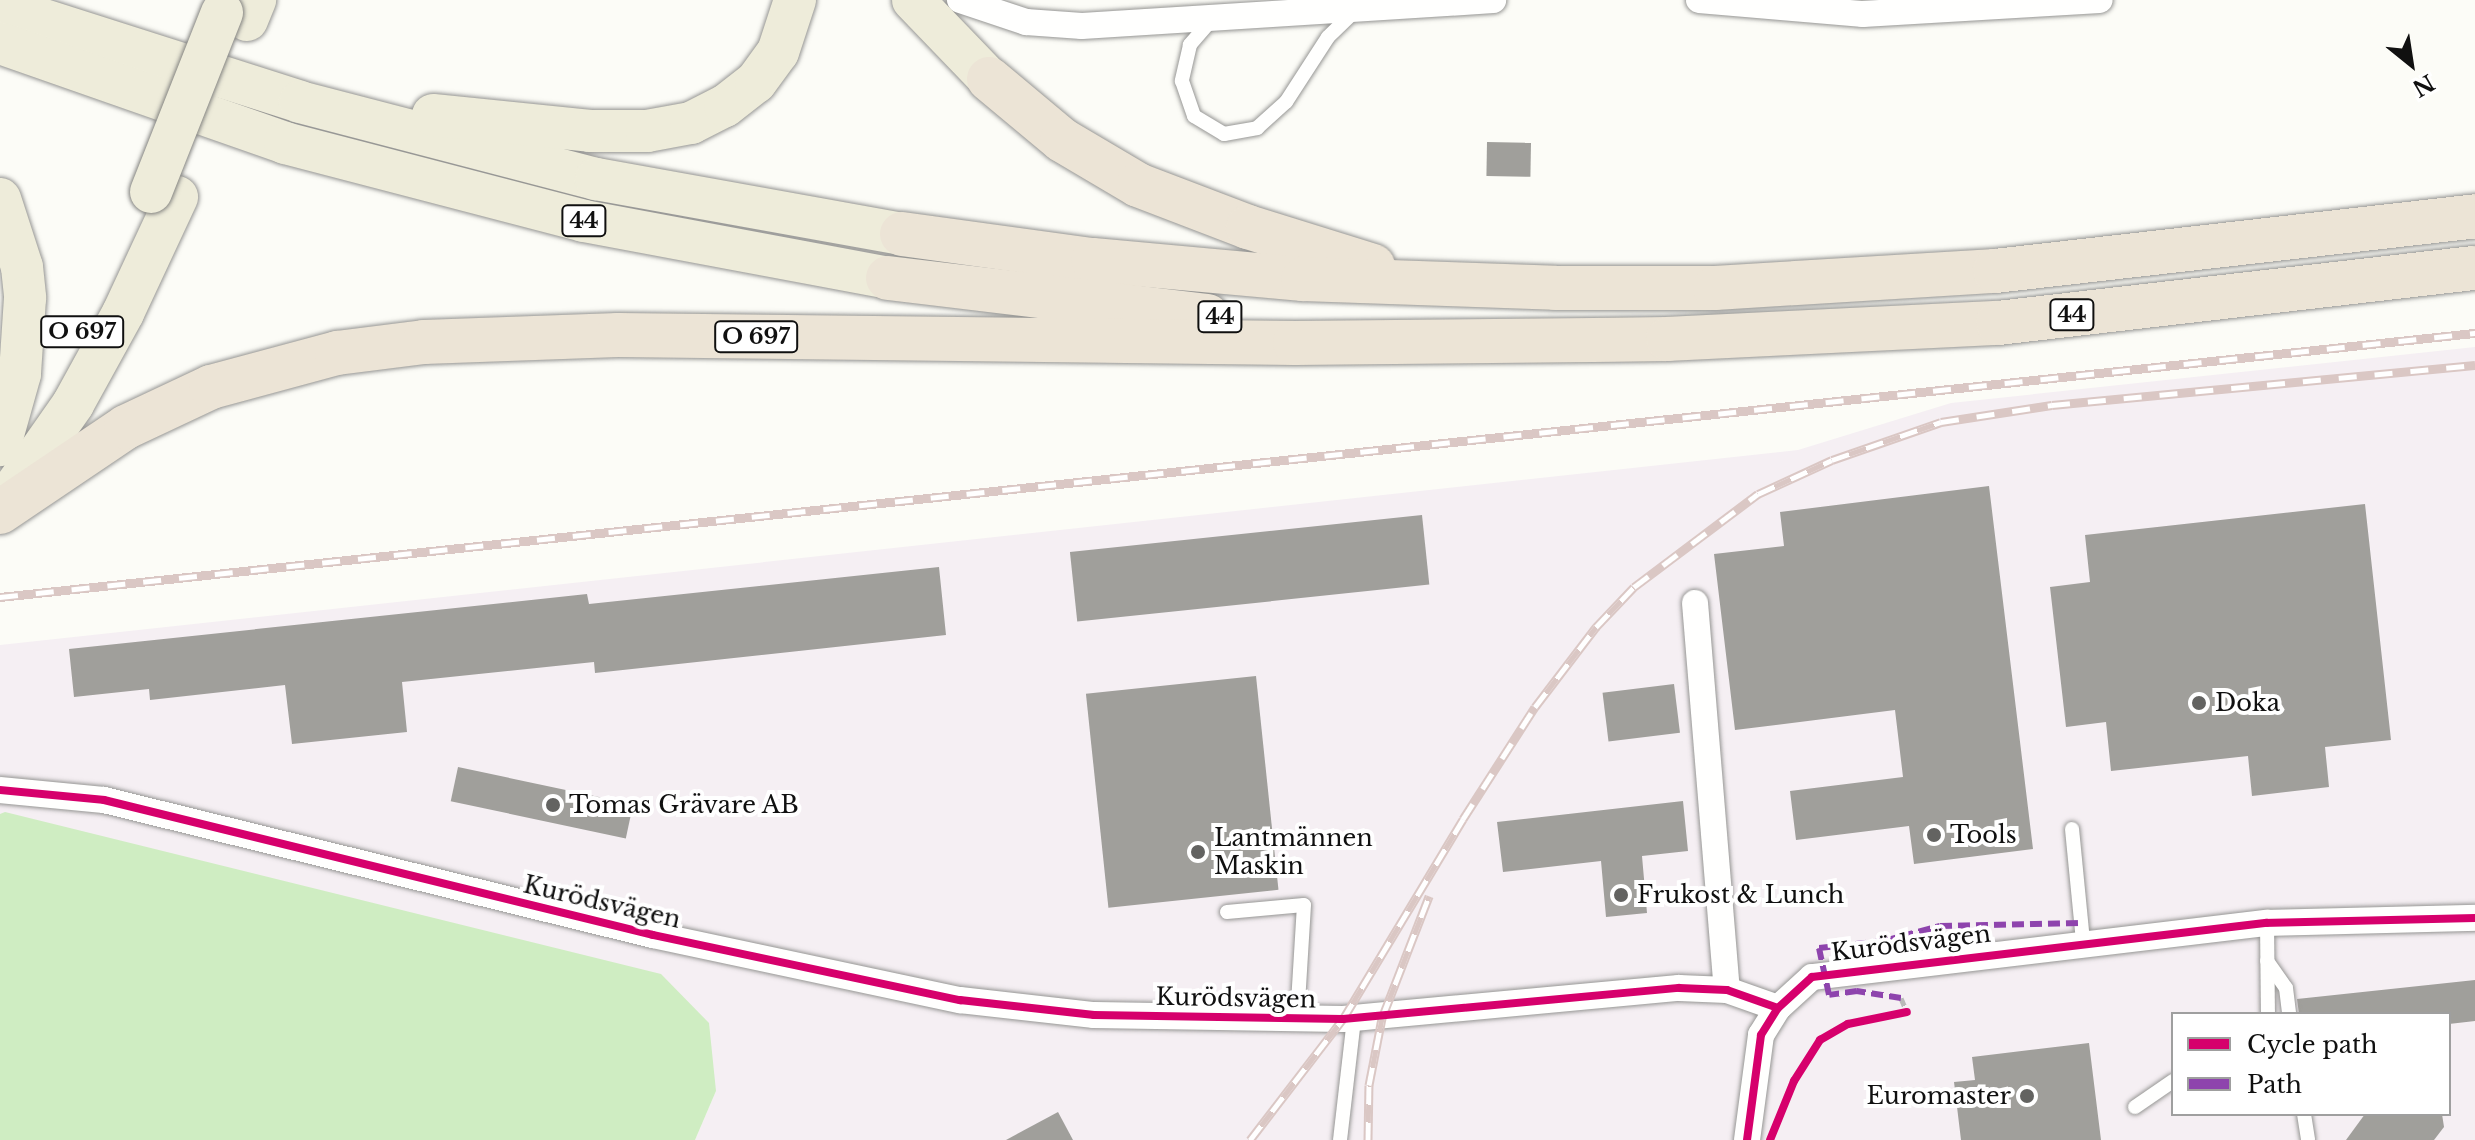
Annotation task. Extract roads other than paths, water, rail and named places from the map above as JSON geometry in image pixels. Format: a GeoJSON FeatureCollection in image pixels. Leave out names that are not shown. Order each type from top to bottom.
{"type":"FeatureCollection","features":[{"type":"Feature","properties":{"kind":"highway"},"geometry":{"type":"LineString","coordinates":[[989,79],[1062,140],[1138,185],[1248,227],[1433,285]]}},
{"type":"Feature","properties":{"kind":"highway","name":"44"},"geometry":{"type":"LineString","coordinates":[[902,234],[1093,260],[1433,285],[1715,288],[1995,271],[2475,216]]}},
{"type":"Feature","properties":{"kind":"highway","name":"44"},"geometry":{"type":"LineString","coordinates":[[888,278],[1088,306],[1552,340],[1998,323],[2475,268]]}},
{"type":"Feature","properties":{"kind":"highway","name":"O 697"},"geometry":{"type":"LineString","coordinates":[[0,510],[126,427],[211,387],[337,353],[424,342],[618,335],[1295,343],[1552,340]]}},
{"type":"Feature","properties":{"kind":"main road"},"geometry":{"type":"LineString","coordinates":[[300,102],[590,131],[647,131],[691,123],[725,106],[756,82],[778,52],[795,0]]}},
{"type":"Feature","properties":{"kind":"main road"},"geometry":{"type":"LineString","coordinates":[[913,0],[989,79]]}},
{"type":"Feature","properties":{"kind":"main road","name":"44"},"geometry":{"type":"LineString","coordinates":[[0,6],[300,102],[596,179],[902,234]]}},
{"type":"Feature","properties":{"kind":"main road","name":"O 697"},"geometry":{"type":"LineString","coordinates":[[0,465],[52,387],[164,194],[238,8]]}},
{"type":"Feature","properties":{"kind":"main road","name":"44"},"geometry":{"type":"LineString","coordinates":[[0,43],[285,143],[584,221],[888,278]]}},
{"type":"Feature","properties":{"kind":"main road"},"geometry":{"type":"LineString","coordinates":[[0,510],[73,404],[123,313],[164,194]]}},
{"type":"Feature","properties":{"kind":"main road"},"geometry":{"type":"LineString","coordinates":[[0,199],[22,267],[25,298],[20,374],[0,445]]}},
{"type":"Feature","properties":{"kind":"street"},"geometry":{"type":"LineString","coordinates":[[960,0],[1026,22],[1082,26],[1360,6],[1493,0]]}},
{"type":"Feature","properties":{"kind":"street"},"geometry":{"type":"LineString","coordinates":[[1699,0],[1863,14],[2100,0]]}},
{"type":"Feature","properties":{"kind":"street"},"geometry":{"type":"LineString","coordinates":[[1695,603],[1727,990]]}},
{"type":"Feature","properties":{"kind":"street","name":"Kurödsvägen"},"geometry":{"type":"LineString","coordinates":[[0,790],[104,800],[653,935],[960,1000],[1094,1015],[1354,1019],[1679,988],[1727,990],[1778,1008],[1812,977],[2083,941],[2267,923],[2475,918]]}},
{"type":"Feature","properties":{"kind":"street"},"geometry":{"type":"LineString","coordinates":[[1747,1140],[1756,1054],[1778,1008]]}},
{"type":"Feature","properties":{"kind":"lane"},"geometry":{"type":"LineString","coordinates":[[1214,17],[1190,45],[1182,81],[1194,116],[1224,134],[1257,128],[1276,111],[1328,37],[1360,6]]}},
{"type":"Feature","properties":{"kind":"lane"},"geometry":{"type":"LineString","coordinates":[[2072,829],[2083,941]]}},
{"type":"Feature","properties":{"kind":"lane"},"geometry":{"type":"LineString","coordinates":[[1227,912],[1304,905],[1297,1019]]}},
{"type":"Feature","properties":{"kind":"lane"},"geometry":{"type":"LineString","coordinates":[[2267,923],[2268,1012]]}},
{"type":"Feature","properties":{"kind":"lane"},"geometry":{"type":"LineString","coordinates":[[2266,961],[2286,988],[2289,1012]]}},
{"type":"Feature","properties":{"kind":"lane"},"geometry":{"type":"LineString","coordinates":[[1340,1140],[1354,1019]]}},
{"type":"Feature","properties":{"kind":"lane"},"geometry":{"type":"LineString","coordinates":[[2135,1107],[2171,1082]]}},
{"type":"Feature","properties":{"kind":"lane"},"geometry":{"type":"LineString","coordinates":[[2304,1116],[2308,1140]]}},
{"type":"Feature","properties":{"kind":"railway"},"geometry":{"type":"LineString","coordinates":[[0,597],[2475,333]]}},
{"type":"Feature","properties":{"kind":"railway"},"geometry":{"type":"LineString","coordinates":[[1250,1140],[1343,1019],[1463,819],[1535,707],[1596,627],[1634,587],[1758,494],[1832,460],[1941,422],[2052,405],[2475,365]]}},
{"type":"Feature","properties":{"kind":"railway"},"geometry":{"type":"LineString","coordinates":[[1368,1140],[1369,1085],[1382,1018],[1429,896]]}},
{"type":"Feature","properties":{"kind":"place","name":"Doka"},"geometry":{"type":"Point","coordinates":[2199,703]}},
{"type":"Feature","properties":{"kind":"place","name":"Tomas Grävare AB"},"geometry":{"type":"Point","coordinates":[553,805]}},
{"type":"Feature","properties":{"kind":"place","name":"Tools"},"geometry":{"type":"Point","coordinates":[1934,835]}},
{"type":"Feature","properties":{"kind":"place","name":"Lantmännen Maskin"},"geometry":{"type":"Point","coordinates":[1198,852]}},
{"type":"Feature","properties":{"kind":"place","name":"Frukost & Lunch"},"geometry":{"type":"Point","coordinates":[1621,895]}},
{"type":"Feature","properties":{"kind":"place","name":"Euromaster"},"geometry":{"type":"Point","coordinates":[2027,1096]}}]}
